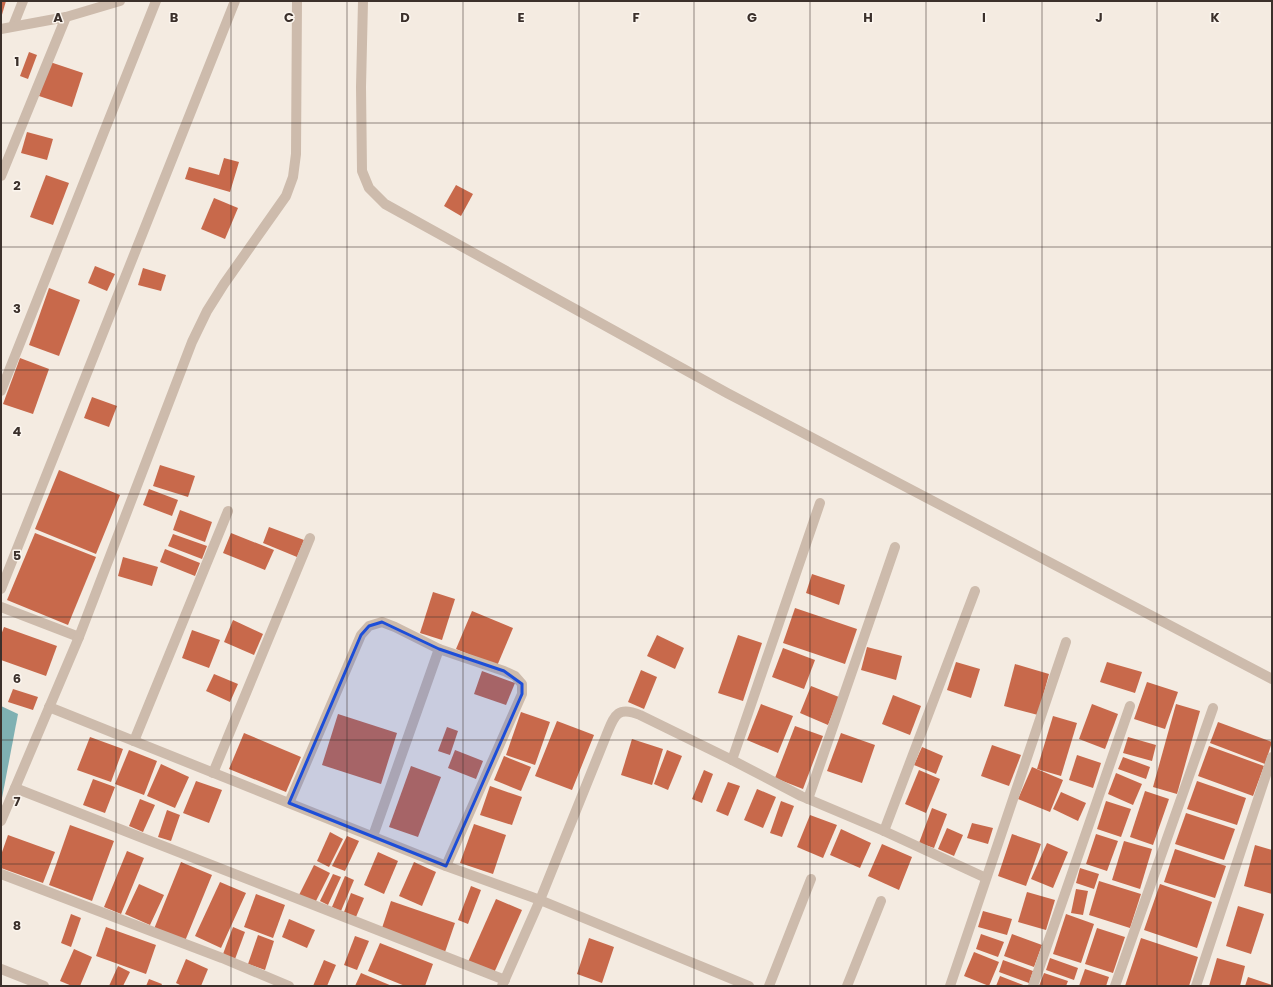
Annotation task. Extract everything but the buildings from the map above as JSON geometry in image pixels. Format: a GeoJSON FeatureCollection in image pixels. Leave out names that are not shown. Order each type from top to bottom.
{"type":"FeatureCollection","features":[{"type":"Feature","properties":{"kind":"street"},"geometry":{"type":"LineString","coordinates":[[13,26],[23,1]]}},
{"type":"Feature","properties":{"kind":"street"},"geometry":{"type":"LineString","coordinates":[[1,30],[13,26],[66,17],[117,1]]}},
{"type":"Feature","properties":{"kind":"street"},"geometry":{"type":"LineString","coordinates":[[1,391],[156,1]]}},
{"type":"Feature","properties":{"kind":"street"},"geometry":{"type":"LineString","coordinates":[[1,589],[235,1]]}},
{"type":"Feature","properties":{"kind":"street"},"geometry":{"type":"LineString","coordinates":[[1,821],[79,638],[192,342],[224,284],[286,196],[293,177],[296,154],[297,1]]}},
{"type":"Feature","properties":{"kind":"street"},"geometry":{"type":"LineString","coordinates":[[363,1],[361,87],[362,171],[369,188],[385,204],[727,393],[1272,679]]}},
{"type":"Feature","properties":{"kind":"street"},"geometry":{"type":"LineString","coordinates":[[1,176],[66,17]]}},
{"type":"Feature","properties":{"kind":"street"},"geometry":{"type":"LineString","coordinates":[[732,760],[820,503]]}},
{"type":"Feature","properties":{"kind":"street"},"geometry":{"type":"LineString","coordinates":[[134,741],[228,511]]}},
{"type":"Feature","properties":{"kind":"street"},"geometry":{"type":"LineString","coordinates":[[213,773],[310,538]]}},
{"type":"Feature","properties":{"kind":"street"},"geometry":{"type":"LineString","coordinates":[[808,799],[895,548]]}},
{"type":"Feature","properties":{"kind":"street"},"geometry":{"type":"LineString","coordinates":[[884,831],[974,591]]}},
{"type":"Feature","properties":{"kind":"street"},"geometry":{"type":"LineString","coordinates":[[1,607],[79,638]]}},
{"type":"Feature","properties":{"kind":"street"},"geometry":{"type":"LineString","coordinates":[[289,803],[361,635],[369,626],[382,622],[388,624],[439,649],[504,671],[515,676],[522,684],[522,694],[446,866]]}},
{"type":"Feature","properties":{"kind":"street"},"geometry":{"type":"LineString","coordinates":[[950,986],[1066,642]]}},
{"type":"Feature","properties":{"kind":"street"},"geometry":{"type":"LineString","coordinates":[[373,836],[439,649]]}},
{"type":"Feature","properties":{"kind":"street"},"geometry":{"type":"LineString","coordinates":[[1033,986],[1130,706]]}},
{"type":"Feature","properties":{"kind":"street"},"geometry":{"type":"LineString","coordinates":[[49,707],[446,866],[540,900],[748,986]]}},
{"type":"Feature","properties":{"kind":"street"},"geometry":{"type":"LineString","coordinates":[[1115,986],[1213,708]]}},
{"type":"Feature","properties":{"kind":"street"},"geometry":{"type":"LineString","coordinates":[[15,788],[504,983],[540,900],[606,736],[615,716],[620,712],[630,711],[640,715],[808,799],[884,831],[986,878]]}},
{"type":"Feature","properties":{"kind":"street"},"geometry":{"type":"LineString","coordinates":[[1196,986],[1272,757]]}},
{"type":"Feature","properties":{"kind":"street"},"geometry":{"type":"LineString","coordinates":[[1,874],[222,958],[289,986]]}},
{"type":"Feature","properties":{"kind":"street"},"geometry":{"type":"LineString","coordinates":[[769,986],[811,879]]}},
{"type":"Feature","properties":{"kind":"street"},"geometry":{"type":"LineString","coordinates":[[847,986],[881,901]]}},
{"type":"Feature","properties":{"kind":"street"},"geometry":{"type":"LineString","coordinates":[[1,969],[44,986]]}},
{"type":"Feature","properties":{"kind":"highlighted area"},"geometry":{"type":"Polygon","coordinates":[[[382,622],[439,649],[504,671],[522,684],[522,694],[446,866],[289,803],[361,635],[369,626],[382,622]]]}},
{"type":"Feature","properties":{"kind":"water"},"geometry":{"type":"Polygon","coordinates":[[[1,706],[18,714],[2,798],[1,797],[1,706]]]}}]}
